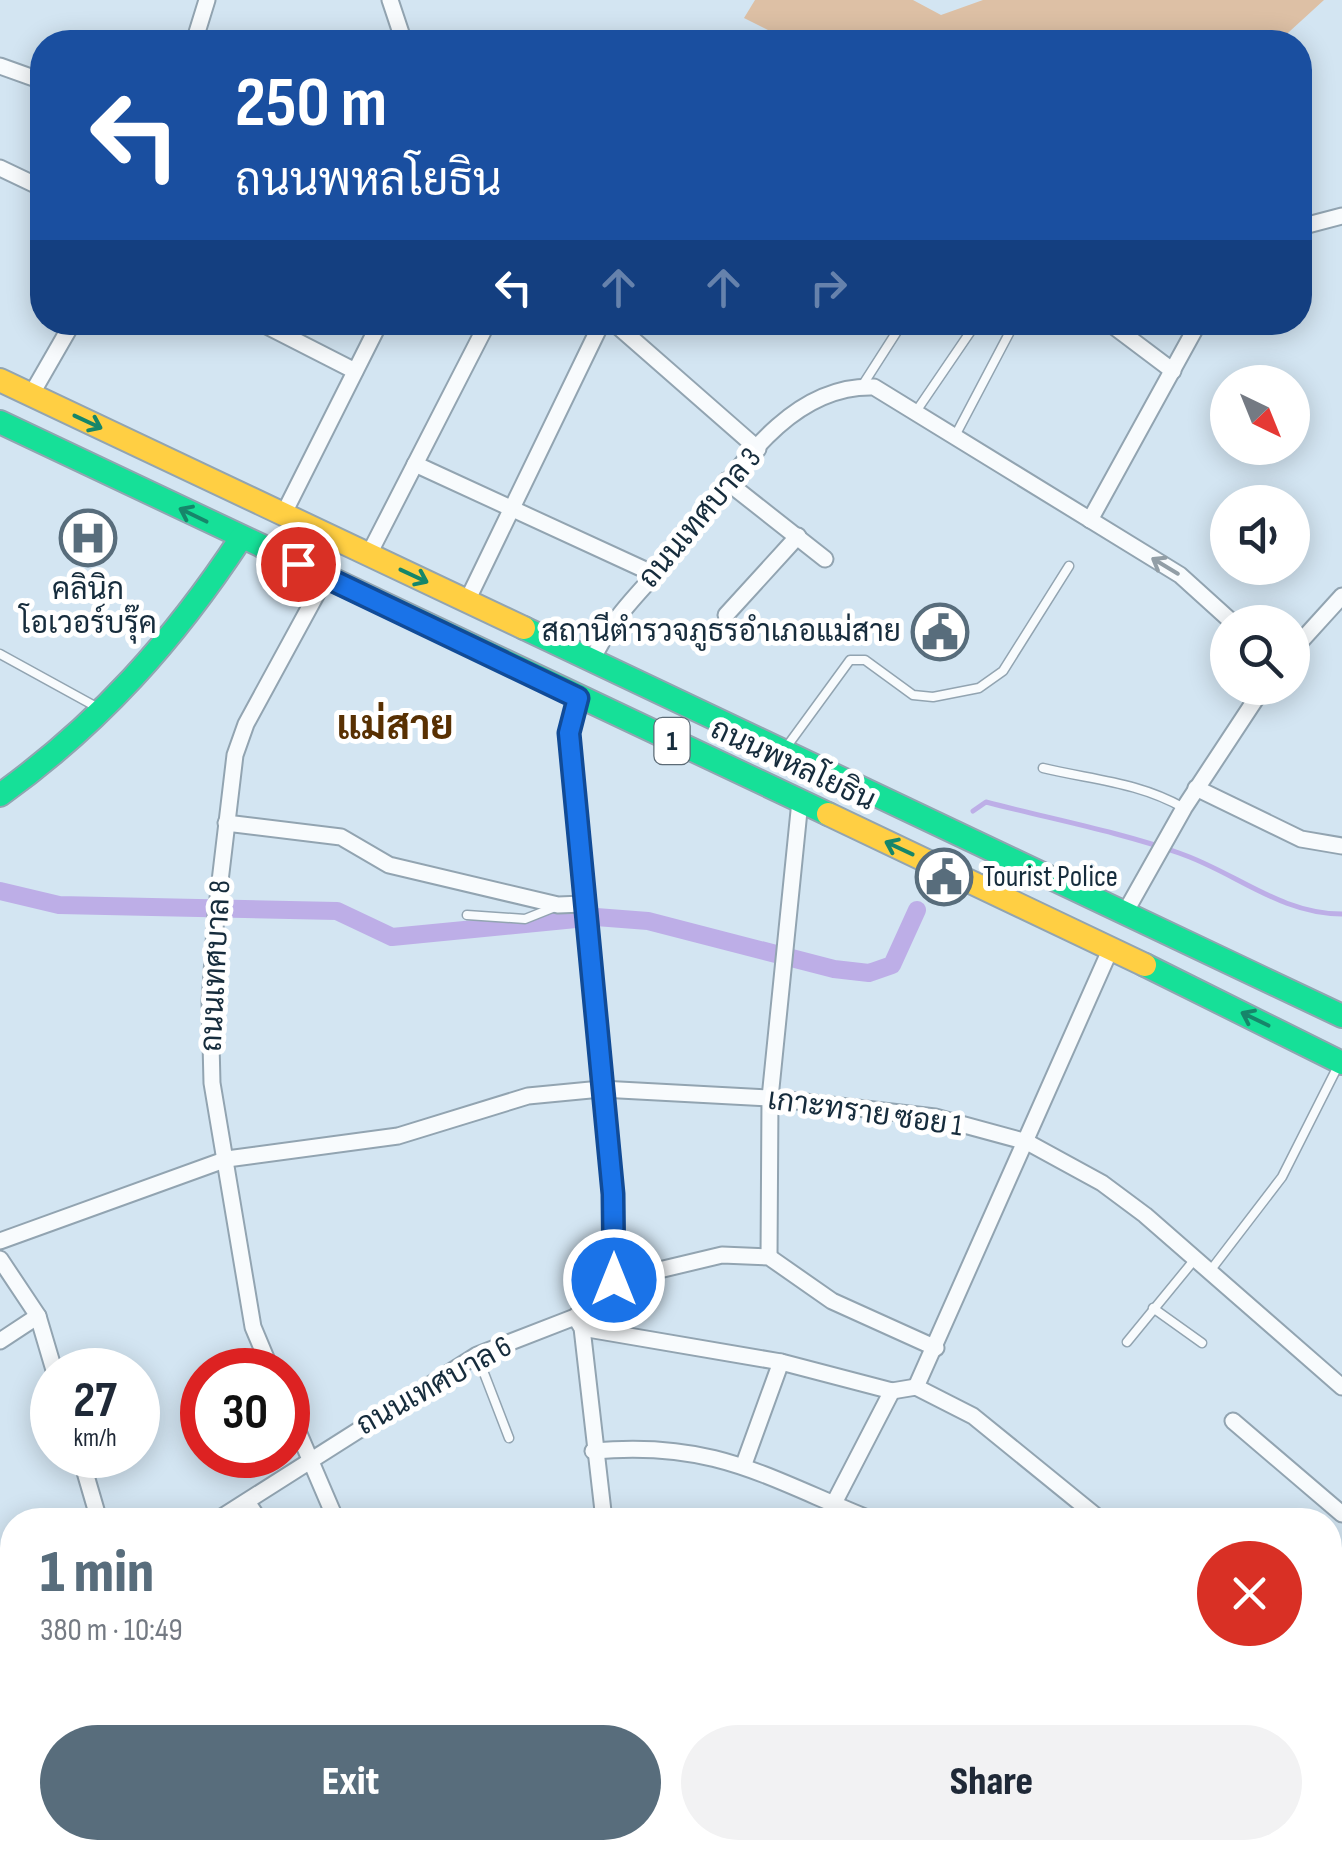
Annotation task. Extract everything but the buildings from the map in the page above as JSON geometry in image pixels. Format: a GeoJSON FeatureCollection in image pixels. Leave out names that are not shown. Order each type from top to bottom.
{"type":"FeatureCollection","features":[{"type":"Feature","properties":{"kind":"main road","name":"ถนนพหลโยธิน"},"geometry":{"type":"LineString","coordinates":[[0,380],[1342,1016]]}},
{"type":"Feature","properties":{"kind":"main road","name":"ถนนพหลโยธิน"},"geometry":{"type":"LineString","coordinates":[[0,422],[1111,948],[1341,1062]]}},
{"type":"Feature","properties":{"kind":"main road"},"geometry":{"type":"LineString","coordinates":[[0,795],[52,760],[159,658],[241,538]]}},
{"type":"Feature","properties":{"kind":"main road"},"geometry":{"type":"LineString","coordinates":[[765,784],[782,753]]}},
{"type":"Feature","properties":{"kind":"street"},"geometry":{"type":"LineString","coordinates":[[198,30],[207,0]]}},
{"type":"Feature","properties":{"kind":"street"},"geometry":{"type":"LineString","coordinates":[[395,1],[401,30]]}},
{"type":"Feature","properties":{"kind":"street"},"geometry":{"type":"LineString","coordinates":[[0,66],[30,77]]}},
{"type":"Feature","properties":{"kind":"street"},"geometry":{"type":"LineString","coordinates":[[0,168],[30,182]]}},
{"type":"Feature","properties":{"kind":"street"},"geometry":{"type":"LineString","coordinates":[[1312,224],[1342,216]]}},
{"type":"Feature","properties":{"kind":"street"},"geometry":{"type":"LineString","coordinates":[[30,395],[65,335]]}},
{"type":"Feature","properties":{"kind":"street"},"geometry":{"type":"LineString","coordinates":[[285,335],[356,371]]}},
{"type":"Feature","properties":{"kind":"street"},"geometry":{"type":"LineString","coordinates":[[284,512],[374,335]]}},
{"type":"Feature","properties":{"kind":"street"},"geometry":{"type":"LineString","coordinates":[[369,554],[481,335]]}},
{"type":"Feature","properties":{"kind":"street"},"geometry":{"type":"LineString","coordinates":[[467,601],[596,335]]}},
{"type":"Feature","properties":{"kind":"street"},"geometry":{"type":"LineString","coordinates":[[628,335],[758,449]]}},
{"type":"Feature","properties":{"kind":"street"},"geometry":{"type":"LineString","coordinates":[[1125,335],[1174,372]]}},
{"type":"Feature","properties":{"kind":"street"},"geometry":{"type":"LineString","coordinates":[[1090,520],[1192,335]]}},
{"type":"Feature","properties":{"kind":"street"},"geometry":{"type":"LineString","coordinates":[[862,386],[874,387],[1180,575],[1213,605]]}},
{"type":"Feature","properties":{"kind":"street","name":"ถนนเทศบาล 3"},"geometry":{"type":"LineString","coordinates":[[592,661],[608,624],[758,449],[802,408],[842,390],[862,386]]}},
{"type":"Feature","properties":{"kind":"street"},"geometry":{"type":"LineString","coordinates":[[415,464],[654,574]]}},
{"type":"Feature","properties":{"kind":"street"},"geometry":{"type":"LineString","coordinates":[[726,482],[824,559]]}},
{"type":"Feature","properties":{"kind":"street"},"geometry":{"type":"LineString","coordinates":[[726,615],[798,536]]}},
{"type":"Feature","properties":{"kind":"street","name":"ถนนเทศบาล 8"},"geometry":{"type":"LineString","coordinates":[[262,1348],[253,1327],[212,1083],[210,1002],[216,915],[235,755],[246,724],[326,577]]}},
{"type":"Feature","properties":{"kind":"street"},"geometry":{"type":"LineString","coordinates":[[1310,631],[1342,596]]}},
{"type":"Feature","properties":{"kind":"street"},"geometry":{"type":"LineString","coordinates":[[578,698],[569,733],[613,1194],[614,1280],[722,1256],[768,1257],[832,1301],[936,1348]]}},
{"type":"Feature","properties":{"kind":"street"},"geometry":{"type":"LineString","coordinates":[[1126,911],[1196,788],[1252,705]]}},
{"type":"Feature","properties":{"kind":"street"},"geometry":{"type":"LineString","coordinates":[[1196,788],[1301,839],[1342,846]]}},
{"type":"Feature","properties":{"kind":"street"},"geometry":{"type":"LineString","coordinates":[[768,1257],[770,1098],[800,801]]}},
{"type":"Feature","properties":{"kind":"street"},"geometry":{"type":"LineString","coordinates":[[226,823],[341,838],[389,866],[558,905],[583,904]]}},
{"type":"Feature","properties":{"kind":"street"},"geometry":{"type":"LineString","coordinates":[[916,1387],[1111,948]]}},
{"type":"Feature","properties":{"kind":"street","name":"เกาะทราย ซอย 1"},"geometry":{"type":"LineString","coordinates":[[0,1241],[227,1158],[398,1136],[528,1096],[601,1088],[770,1098],[934,1117],[1028,1142],[1102,1184],[1342,1386]]}},
{"type":"Feature","properties":{"kind":"street"},"geometry":{"type":"LineString","coordinates":[[0,1259],[38,1316],[47,1348]]}},
{"type":"Feature","properties":{"kind":"street","name":"ถนนเทศบาล 6"},"geometry":{"type":"LineString","coordinates":[[310,1457],[476,1355],[578,1322],[614,1280]]}},
{"type":"Feature","properties":{"kind":"street"},"geometry":{"type":"LineString","coordinates":[[0,1341],[38,1316]]}},
{"type":"Feature","properties":{"kind":"street"},"geometry":{"type":"LineString","coordinates":[[602,1508],[578,1322],[781,1362],[892,1391],[916,1387],[973,1416],[1086,1508]]}},
{"type":"Feature","properties":{"kind":"street"},"geometry":{"type":"LineString","coordinates":[[744,1464],[781,1362]]}},
{"type":"Feature","properties":{"kind":"street"},"geometry":{"type":"LineString","coordinates":[[834,1508],[892,1391]]}},
{"type":"Feature","properties":{"kind":"street"},"geometry":{"type":"LineString","coordinates":[[1233,1421],[1332,1508]]}},
{"type":"Feature","properties":{"kind":"street"},"geometry":{"type":"LineString","coordinates":[[594,1451],[650,1446],[744,1464],[825,1508]]}},
{"type":"Feature","properties":{"kind":"street"},"geometry":{"type":"LineString","coordinates":[[310,1460],[331,1508]]}},
{"type":"Feature","properties":{"kind":"street"},"geometry":{"type":"LineString","coordinates":[[87,1478],[95,1508]]}},
{"type":"Feature","properties":{"kind":"street","name":"ถนนเทศบาล 6"},"geometry":{"type":"LineString","coordinates":[[239,1508],[282,1478]]}},
{"type":"Feature","properties":{"kind":"street"},"geometry":{"type":"LineString","coordinates":[[248,1503],[252,1508]]}},
{"type":"Feature","properties":{"kind":"lane"},"geometry":{"type":"LineString","coordinates":[[862,386],[894,335]]}},
{"type":"Feature","properties":{"kind":"lane"},"geometry":{"type":"LineString","coordinates":[[915,413],[968,335]]}},
{"type":"Feature","properties":{"kind":"lane"},"geometry":{"type":"LineString","coordinates":[[955,436],[1008,335]]}},
{"type":"Feature","properties":{"kind":"lane"},"geometry":{"type":"LineString","coordinates":[[782,753],[850,660],[866,660],[913,695],[934,697],[988,684],[1010,662],[1069,566]]}},
{"type":"Feature","properties":{"kind":"lane"},"geometry":{"type":"LineString","coordinates":[[0,654],[106,712]]}},
{"type":"Feature","properties":{"kind":"lane"},"geometry":{"type":"LineString","coordinates":[[1043,768],[1116,780],[1154,791],[1184,808]]}},
{"type":"Feature","properties":{"kind":"lane"},"geometry":{"type":"LineString","coordinates":[[468,915],[524,919],[558,905]]}},
{"type":"Feature","properties":{"kind":"lane"},"geometry":{"type":"LineString","coordinates":[[1210,1272],[1282,1177],[1341,1062]]}},
{"type":"Feature","properties":{"kind":"lane"},"geometry":{"type":"LineString","coordinates":[[1127,1342],[1195,1259]]}},
{"type":"Feature","properties":{"kind":"lane"},"geometry":{"type":"LineString","coordinates":[[1153,1308],[1202,1343]]}},
{"type":"Feature","properties":{"kind":"lane"},"geometry":{"type":"LineString","coordinates":[[476,1355],[509,1438]]}},
{"type":"Feature","properties":{"kind":"shaded area"},"geometry":{"type":"Polygon","coordinates":[[[755,0],[913,0],[941,15],[983,0],[1324,0],[1291,30],[768,30],[744,18],[755,0]]]}},
{"type":"Feature","properties":{"kind":"waterway"},"geometry":{"type":"LineString","coordinates":[[973,811],[986,802],[1131,838],[1200,861],[1278,900],[1342,914]]}},
{"type":"Feature","properties":{"kind":"waterway"},"geometry":{"type":"LineString","coordinates":[[0,891],[59,905],[337,911],[392,937],[596,917],[648,921],[834,969],[869,973],[892,965],[917,910]]}},
{"type":"Feature","properties":{"kind":"traffic: fast"},"geometry":{"type":"LineString","coordinates":[[0,422],[828,814]]}},
{"type":"Feature","properties":{"kind":"traffic: fast"},"geometry":{"type":"LineString","coordinates":[[0,795],[70,739],[132,678],[189,611],[241,538]]}},
{"type":"Feature","properties":{"kind":"traffic: fast"},"geometry":{"type":"LineString","coordinates":[[524,628],[1342,1016]]}},
{"type":"Feature","properties":{"kind":"traffic: fast"},"geometry":{"type":"LineString","coordinates":[[1145,965],[1342,1063]]}},
{"type":"Feature","properties":{"kind":"traffic: slow"},"geometry":{"type":"LineString","coordinates":[[0,380],[524,628]]}},
{"type":"Feature","properties":{"kind":"traffic: slow"},"geometry":{"type":"LineString","coordinates":[[828,814],[1145,965]]}},
{"type":"Feature","properties":{"kind":"place","name":"คลินิก โอเวอร์บรุ๊ค"},"geometry":{"type":"Point","coordinates":[88,538]}},
{"type":"Feature","properties":{"kind":"place","name":"สถานีตำรวจภูธรอำเภอแม่สาย"},"geometry":{"type":"Point","coordinates":[940,632]}},
{"type":"Feature","properties":{"kind":"place","name":"Tourist Police"},"geometry":{"type":"Point","coordinates":[944,877]}},
{"type":"Feature","properties":{"kind":"district","name":"แม่สาย"},"geometry":{"type":"Point","coordinates":[395,727]}},
{"type":"Feature","properties":{"kind":"route"},"geometry":{"type":"LineString","coordinates":[[298,564],[578,698],[569,733],[613,1194],[614,1280]]}}]}
